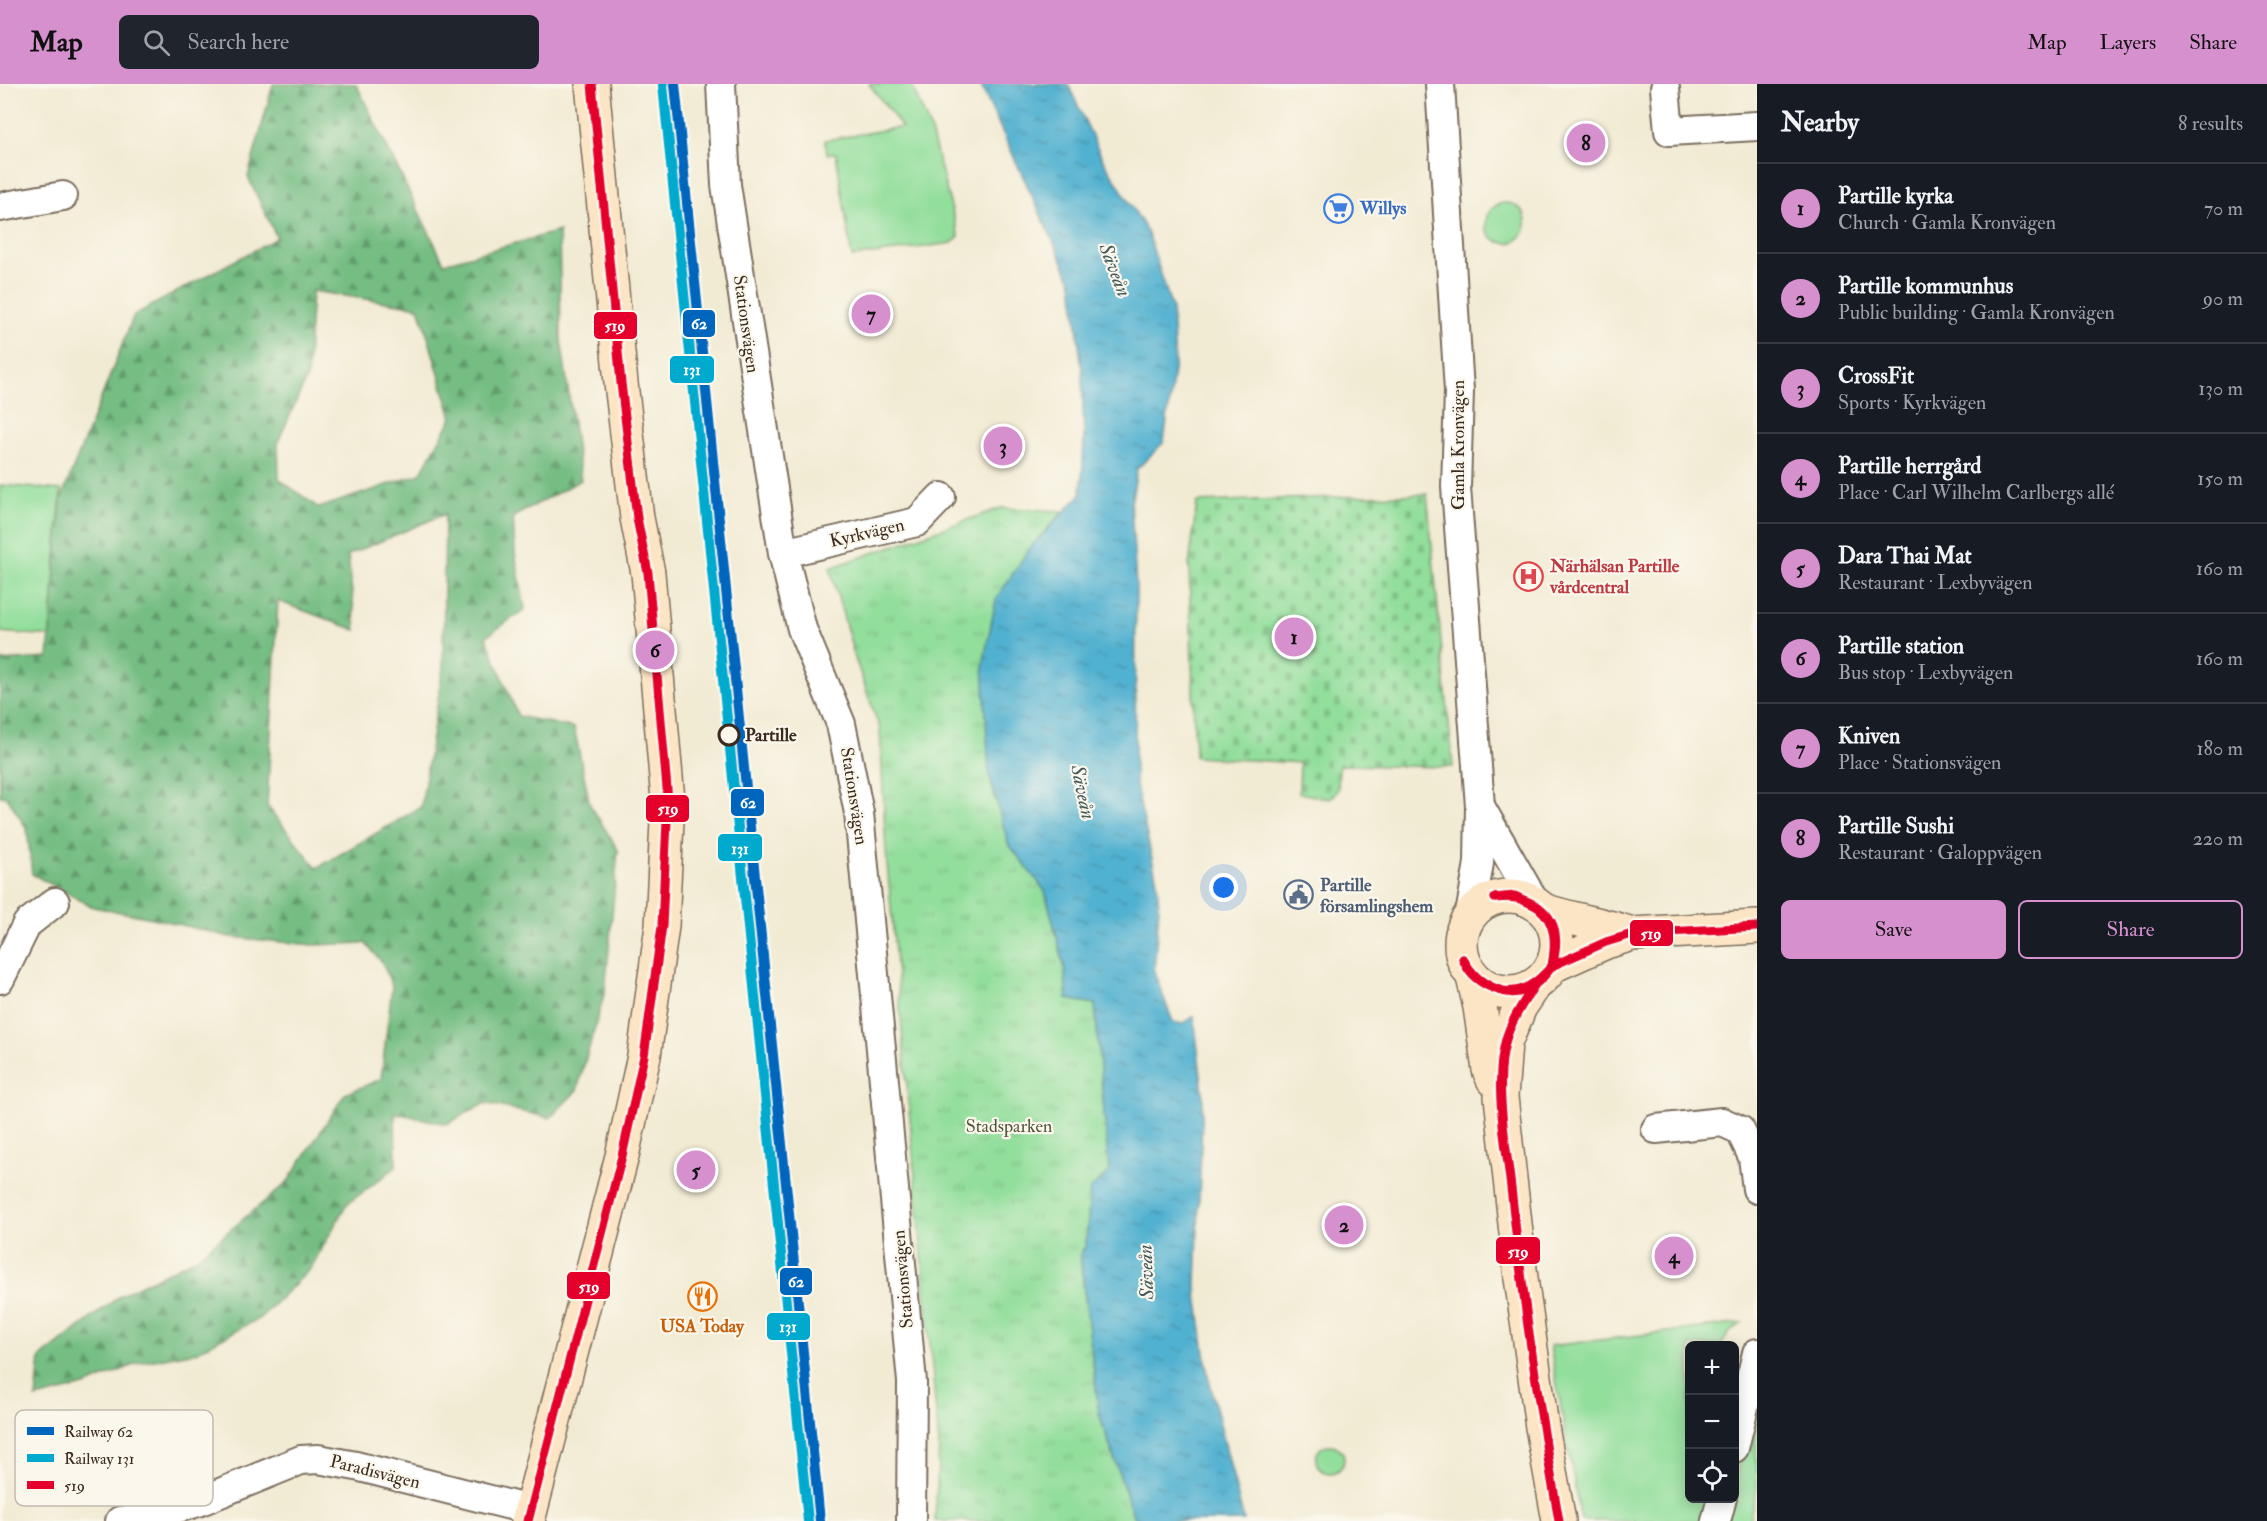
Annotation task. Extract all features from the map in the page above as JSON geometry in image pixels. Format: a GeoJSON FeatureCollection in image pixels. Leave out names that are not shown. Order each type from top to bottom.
{"type":"FeatureCollection","features":[{"type":"Feature","properties":{"kind":"street"},"geometry":{"type":"LineString","coordinates":[[529,1516],[622,1156],[644,1056],[658,964],[668,800],[648,573],[637,518],[592,84]]}},
{"type":"Feature","properties":{"kind":"street","name":"Stationsvägen"},"geometry":{"type":"LineString","coordinates":[[721,84],[726,185],[783,553],[802,629],[841,724],[859,813],[912,1382],[911,1521]]}},
{"type":"Feature","properties":{"kind":"street","name":"Gamla Kronvägen"},"geometry":{"type":"LineString","coordinates":[[1440,84],[1459,391],[1455,487],[1480,806],[1479,863],[1470,915]]}},
{"type":"Feature","properties":{"kind":"street"},"geometry":{"type":"LineString","coordinates":[[1665,88],[1669,131],[1757,126]]}},
{"type":"Feature","properties":{"kind":"street"},"geometry":{"type":"LineString","coordinates":[[0,207],[63,196]]}},
{"type":"Feature","properties":{"kind":"street","name":"Kyrkvägen"},"geometry":{"type":"LineString","coordinates":[[783,553],[917,522],[941,497]]}},
{"type":"Feature","properties":{"kind":"street","name":"Gamla Kronvägen"},"geometry":{"type":"LineString","coordinates":[[1480,806],[1539,906]]}},
{"type":"Feature","properties":{"kind":"street"},"geometry":{"type":"LineString","coordinates":[[1501,1097],[1489,1070],[1473,977],[1463,961],[1461,942],[1470,915],[1480,905],[1507,896],[1522,897],[1575,920],[1605,924],[1632,934]]}},
{"type":"Feature","properties":{"kind":"street"},"geometry":{"type":"LineString","coordinates":[[0,979],[27,924],[55,902]]}},
{"type":"Feature","properties":{"kind":"street"},"geometry":{"type":"LineString","coordinates":[[1539,906],[1556,930],[1558,942],[1543,976],[1520,1006],[1505,1043],[1501,1097],[1521,1278],[1542,1427],[1559,1521]]}},
{"type":"Feature","properties":{"kind":"street"},"geometry":{"type":"LineString","coordinates":[[1473,977],[1497,991],[1516,992],[1606,942],[1632,934],[1757,927]]}},
{"type":"Feature","properties":{"kind":"street"},"geometry":{"type":"LineString","coordinates":[[1656,1129],[1722,1122],[1740,1130],[1752,1157],[1757,1189]]}},
{"type":"Feature","properties":{"kind":"street"},"geometry":{"type":"LineString","coordinates":[[1739,1427],[1757,1353]]}},
{"type":"Feature","properties":{"kind":"street","name":"Paradisvägen"},"geometry":{"type":"LineString","coordinates":[[213,1495],[301,1460],[318,1459],[356,1466],[529,1516]]}},
{"type":"Feature","properties":{"kind":"street"},"geometry":{"type":"LineString","coordinates":[[1716,1521],[1721,1503]]}},
{"type":"Feature","properties":{"kind":"street","name":"Paradisvägen"},"geometry":{"type":"LineString","coordinates":[[120,1521],[169,1512],[184,1506]]}},
{"type":"Feature","properties":{"kind":"green space"},"geometry":{"type":"Polygon","coordinates":[[[273,84],[356,84],[444,263],[559,231],[561,339],[581,480],[513,517],[515,553],[525,609],[486,637],[518,716],[574,728],[590,805],[618,850],[605,991],[577,1090],[550,1118],[485,1103],[447,1124],[395,1113],[396,1167],[346,1205],[311,1268],[260,1318],[196,1352],[138,1363],[85,1386],[36,1398],[40,1358],[121,1295],[195,1259],[287,1183],[345,1094],[381,1079],[392,986],[382,962],[365,943],[314,945],[230,937],[158,919],[93,907],[32,874],[27,829],[7,797],[0,796],[0,661],[48,658],[61,499],[134,315],[277,238],[248,177],[273,84]],[[312,291],[307,377],[278,442],[279,479],[319,508],[420,474],[452,418],[419,307],[312,291]],[[445,514],[348,555],[356,630],[278,601],[267,806],[317,868],[421,807],[443,668],[445,514]]]}},
{"type":"Feature","properties":{"kind":"green space"},"geometry":{"type":"Polygon","coordinates":[[[869,84],[911,84],[930,128],[959,237],[952,243],[852,257],[836,153],[827,154],[825,140],[902,127],[869,84]]]}},
{"type":"Feature","properties":{"kind":"green space"},"geometry":{"type":"Polygon","coordinates":[[[1506,203],[1520,209],[1526,223],[1520,237],[1506,243],[1492,237],[1486,223],[1492,209],[1506,203]]]}},
{"type":"Feature","properties":{"kind":"green space"},"geometry":{"type":"Polygon","coordinates":[[[0,485],[61,490],[50,636],[0,632],[0,485]]]}},
{"type":"Feature","properties":{"kind":"green space"},"geometry":{"type":"Polygon","coordinates":[[[1427,494],[1453,767],[1339,765],[1338,789],[1330,799],[1299,793],[1300,763],[1195,757],[1189,565],[1197,502],[1427,494]]]}},
{"type":"Feature","properties":{"kind":"green space","name":"Stadsparken"},"geometry":{"type":"Polygon","coordinates":[[[1001,508],[1063,511],[1029,549],[1008,843],[1045,891],[1064,965],[1067,999],[1095,1004],[1109,1173],[1090,1189],[1086,1245],[1080,1256],[1099,1413],[1135,1521],[935,1521],[939,1445],[886,852],[880,729],[855,658],[830,568],[1001,508]]]}},
{"type":"Feature","properties":{"kind":"green space"},"geometry":{"type":"Polygon","coordinates":[[[1742,1323],[1730,1332],[1724,1341],[1685,1341],[1685,1503],[1709,1503],[1704,1521],[1581,1521],[1550,1346],[1742,1323]]]}},
{"type":"Feature","properties":{"kind":"green space"},"geometry":{"type":"Polygon","coordinates":[[[1755,1398],[1757,1488],[1749,1521],[1724,1521],[1732,1503],[1739,1503],[1739,1462],[1755,1398]]]}},
{"type":"Feature","properties":{"kind":"green space"},"geometry":{"type":"Polygon","coordinates":[[[1330,1445],[1340,1449],[1344,1459],[1340,1469],[1330,1473],[1320,1469],[1316,1459],[1320,1449],[1330,1445]]]}},
{"type":"Feature","properties":{"kind":"water","name":"Säveån"},"geometry":{"type":"Polygon","coordinates":[[[980,84],[1068,84],[1103,160],[1147,231],[1172,308],[1175,363],[1164,442],[1137,469],[1131,503],[1136,586],[1135,781],[1157,881],[1159,907],[1154,972],[1173,1022],[1183,1024],[1194,1016],[1203,1093],[1196,1286],[1208,1375],[1244,1521],[1135,1521],[1099,1413],[1080,1255],[1086,1245],[1090,1189],[1109,1173],[1095,1004],[1067,999],[1064,965],[1045,891],[1008,843],[989,775],[983,665],[996,599],[1029,549],[1081,494],[1084,442],[1082,370],[1072,282],[980,84]]]}},
{"type":"Feature","properties":{"kind":"rail line","name":"62"},"geometry":{"type":"LineString","coordinates":[[675,84],[820,1521]]}},
{"type":"Feature","properties":{"kind":"rail line","name":"131"},"geometry":{"type":"LineString","coordinates":[[663,85],[808,1521]]}},
{"type":"Feature","properties":{"kind":"transit line","name":"519"},"geometry":{"type":"LineString","coordinates":[[528,1521],[622,1156],[644,1056],[662,926],[668,800],[648,573],[637,518],[621,383],[592,84]]}},
{"type":"Feature","properties":{"kind":"transit line","name":"519"},"geometry":{"type":"LineString","coordinates":[[1495,898],[1515,896],[1538,907]]}},
{"type":"Feature","properties":{"kind":"transit line","name":"519"},"geometry":{"type":"LineString","coordinates":[[1495,898],[1518,898],[1538,907]]}},
{"type":"Feature","properties":{"kind":"transit line","name":"519"},"geometry":{"type":"LineString","coordinates":[[1538,907],[1550,919],[1555,934],[1552,966]]}},
{"type":"Feature","properties":{"kind":"transit line","name":"519"},"geometry":{"type":"LineString","coordinates":[[1538,907],[1549,920],[1554,934],[1552,966]]}},
{"type":"Feature","properties":{"kind":"transit line","name":"519"},"geometry":{"type":"LineString","coordinates":[[1552,966],[1606,942],[1632,934],[1757,927]]}},
{"type":"Feature","properties":{"kind":"transit line","name":"519"},"geometry":{"type":"LineString","coordinates":[[1463,959],[1478,978],[1499,990]]}},
{"type":"Feature","properties":{"kind":"transit line","name":"519"},"geometry":{"type":"LineString","coordinates":[[1463,959],[1477,979],[1499,990]]}},
{"type":"Feature","properties":{"kind":"transit line","name":"519"},"geometry":{"type":"LineString","coordinates":[[1499,990],[1515,991],[1529,986],[1552,966]]}},
{"type":"Feature","properties":{"kind":"transit line","name":"519"},"geometry":{"type":"LineString","coordinates":[[1499,990],[1515,993],[1529,988],[1536,984],[1552,966]]}},
{"type":"Feature","properties":{"kind":"transit line","name":"519"},"geometry":{"type":"LineString","coordinates":[[1534,986],[1517,1013],[1507,1035],[1502,1060],[1501,1096],[1526,1313],[1559,1521]]}},
{"type":"Feature","properties":{"kind":"place","name":"Partille Sushi"},"geometry":{"type":"Point","coordinates":[1586,143]}},
{"type":"Feature","properties":{"kind":"place","name":"Willys"},"geometry":{"type":"Point","coordinates":[1339,208]}},
{"type":"Feature","properties":{"kind":"place","name":"Kniven"},"geometry":{"type":"Point","coordinates":[871,314]}},
{"type":"Feature","properties":{"kind":"place","name":"CrossFit"},"geometry":{"type":"Point","coordinates":[1003,446]}},
{"type":"Feature","properties":{"kind":"place","name":"Närhälsan Partille vårdcentral"},"geometry":{"type":"Point","coordinates":[1529,576]}},
{"type":"Feature","properties":{"kind":"place","name":"Partille kyrka"},"geometry":{"type":"Point","coordinates":[1294,637]}},
{"type":"Feature","properties":{"kind":"place","name":"Partille station"},"geometry":{"type":"Point","coordinates":[655,650]}},
{"type":"Feature","properties":{"kind":"place","name":"Partille"},"geometry":{"type":"Point","coordinates":[729,735]}},
{"type":"Feature","properties":{"kind":"place","name":"Partille församlingshem"},"geometry":{"type":"Point","coordinates":[1299,895]}},
{"type":"Feature","properties":{"kind":"place","name":"Dara Thai Mat"},"geometry":{"type":"Point","coordinates":[696,1170]}},
{"type":"Feature","properties":{"kind":"place","name":"Partille kommunhus"},"geometry":{"type":"Point","coordinates":[1344,1225]}},
{"type":"Feature","properties":{"kind":"place","name":"Partille herrgård"},"geometry":{"type":"Point","coordinates":[1674,1256]}},
{"type":"Feature","properties":{"kind":"place","name":"USA Today"},"geometry":{"type":"Point","coordinates":[702,1297]}}]}
